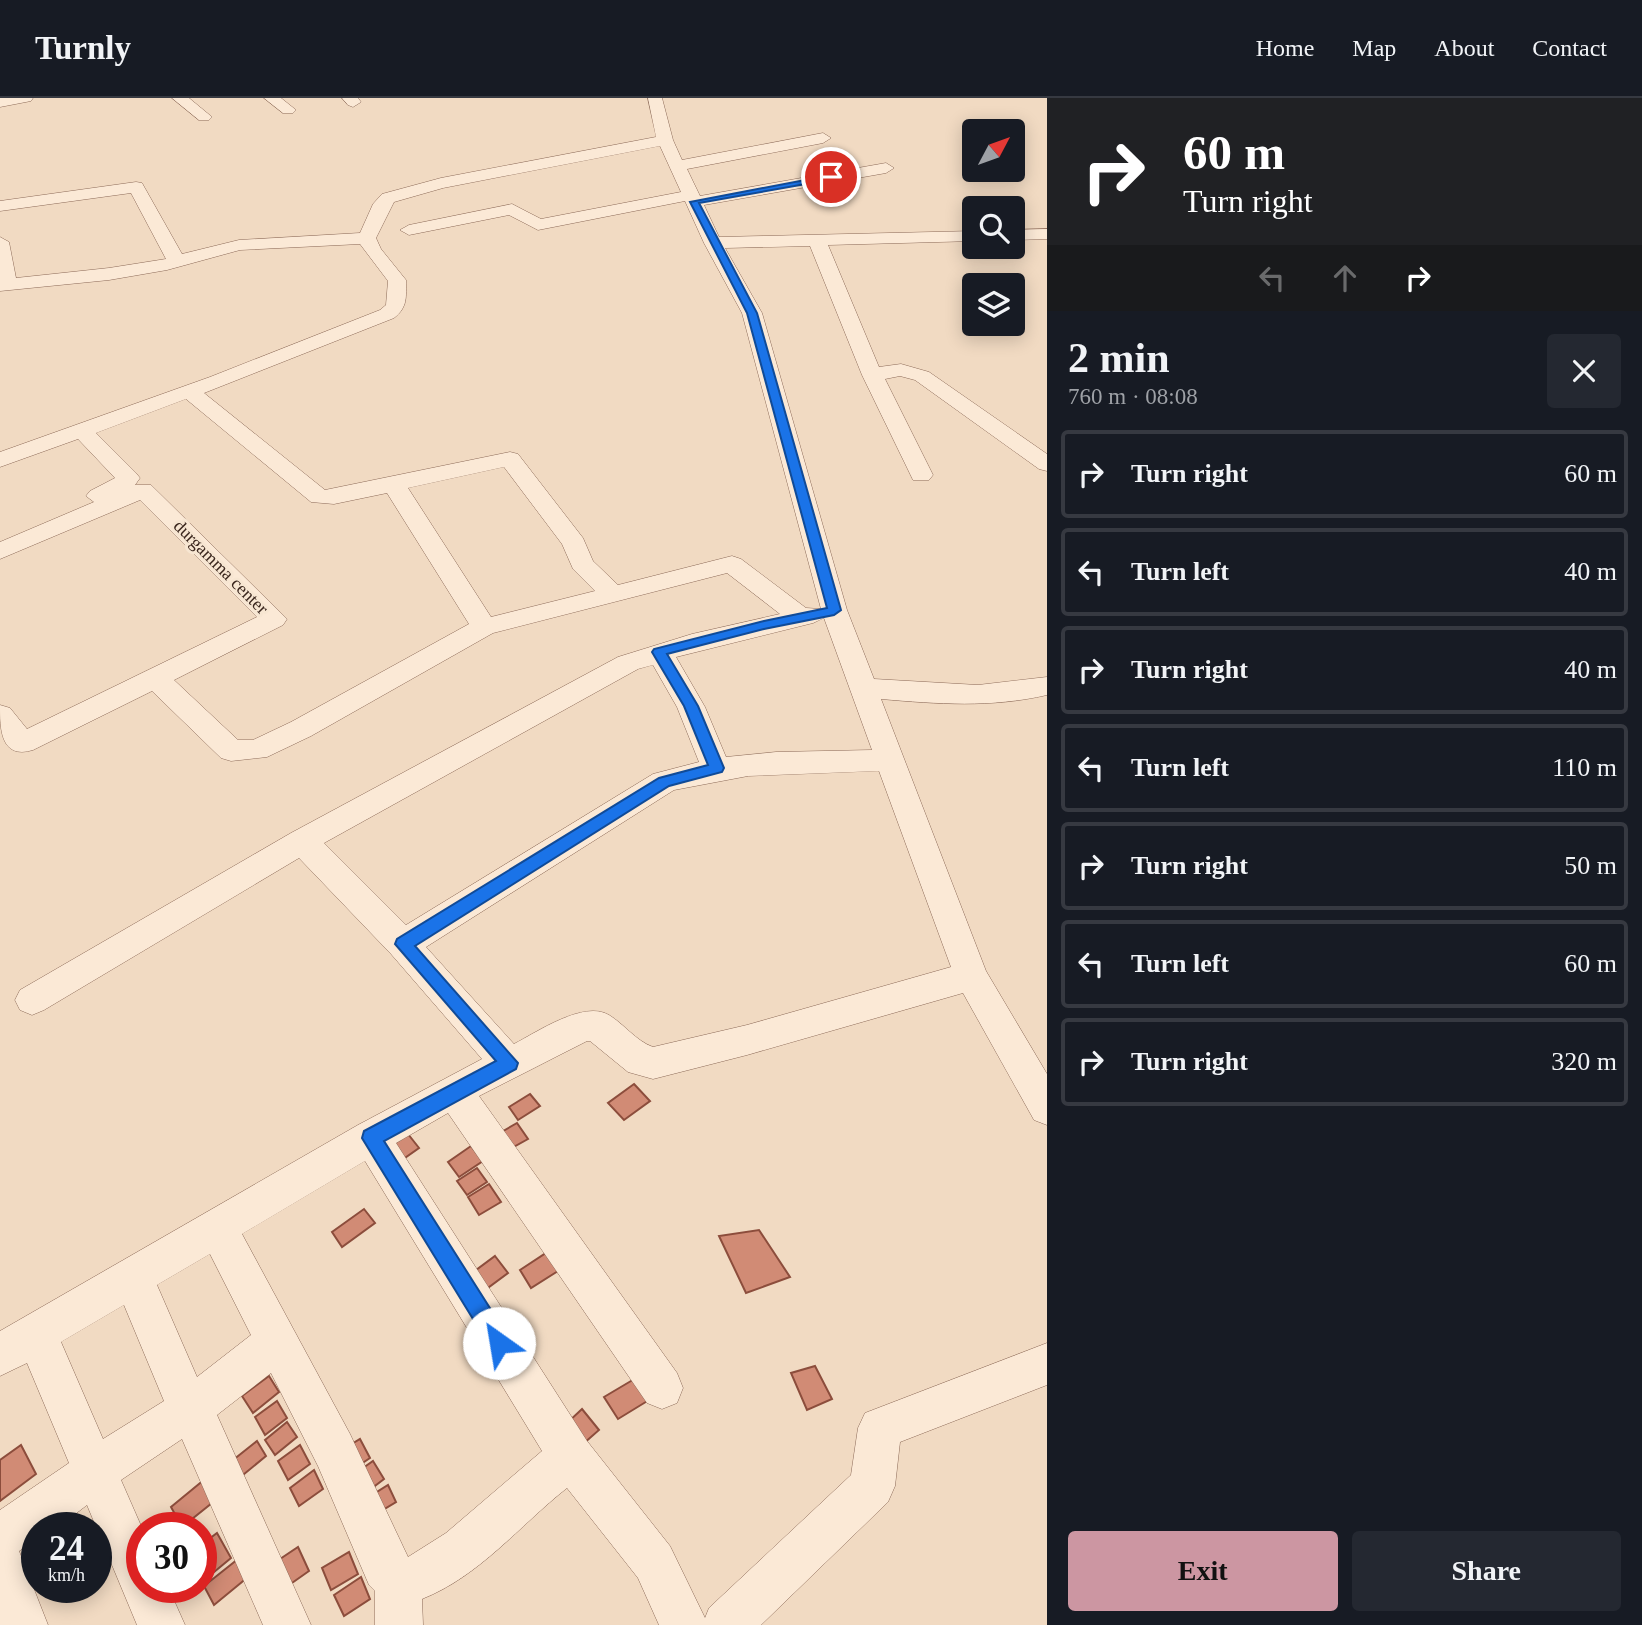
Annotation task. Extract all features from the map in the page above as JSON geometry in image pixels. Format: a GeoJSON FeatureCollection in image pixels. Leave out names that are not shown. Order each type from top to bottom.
{"type":"FeatureCollection","features":[{"type":"Feature","properties":{"kind":"street"},"geometry":{"type":"LineString","coordinates":[[0,102],[26,98]]}},
{"type":"Feature","properties":{"kind":"street"},"geometry":{"type":"LineString","coordinates":[[179,98],[204,117]]}},
{"type":"Feature","properties":{"kind":"street"},"geometry":{"type":"LineString","coordinates":[[271,98],[288,110]]}},
{"type":"Feature","properties":{"kind":"street"},"geometry":{"type":"LineString","coordinates":[[655,98],[665,140],[713,243],[752,313],[834,610],[971,976],[1047,1108]]}},
{"type":"Feature","properties":{"kind":"street"},"geometry":{"type":"LineString","coordinates":[[677,166],[823,138]]}},
{"type":"Feature","properties":{"kind":"street"},"geometry":{"type":"LineString","coordinates":[[0,460],[189,391],[387,314],[396,307],[397,280],[372,250],[367,238],[382,204],[398,194],[441,183],[665,140]]}},
{"type":"Feature","properties":{"kind":"street"},"geometry":{"type":"LineString","coordinates":[[409,230],[506,209],[516,211],[538,225],[886,168]]}},
{"type":"Feature","properties":{"kind":"street"},"geometry":{"type":"LineString","coordinates":[[0,206],[136,187],[176,261]]}},
{"type":"Feature","properties":{"kind":"street"},"geometry":{"type":"LineString","coordinates":[[1025,235],[1047,234]]}},
{"type":"Feature","properties":{"kind":"street"},"geometry":{"type":"LineString","coordinates":[[713,243],[962,236]]}},
{"type":"Feature","properties":{"kind":"street"},"geometry":{"type":"LineString","coordinates":[[0,242],[4,285],[109,274],[258,243],[367,238]]}},
{"type":"Feature","properties":{"kind":"street"},"geometry":{"type":"LineString","coordinates":[[817,240],[872,375],[921,475]]}},
{"type":"Feature","properties":{"kind":"street"},"geometry":{"type":"LineString","coordinates":[[872,375],[901,370],[922,376],[1047,464]]}},
{"type":"Feature","properties":{"kind":"street"},"geometry":{"type":"LineString","coordinates":[[189,391],[318,498],[394,485],[510,459],[574,544],[582,564],[613,594]]}},
{"type":"Feature","properties":{"kind":"street"},"geometry":{"type":"LineString","coordinates":[[0,536],[110,491],[125,482],[128,478],[124,471],[81,430]]}},
{"type":"Feature","properties":{"kind":"street"},"geometry":{"type":"LineString","coordinates":[[394,485],[484,627]]}},
{"type":"Feature","properties":{"kind":"street","name":"durgamma center"},"geometry":{"type":"LineString","coordinates":[[0,551],[143,489],[274,619],[23,743],[0,715]]}},
{"type":"Feature","properties":{"kind":"street"},"geometry":{"type":"LineString","coordinates":[[156,678],[231,751],[257,750],[301,729],[484,627],[732,564],[801,617]]}},
{"type":"Feature","properties":{"kind":"street"},"geometry":{"type":"LineString","coordinates":[[33,1000],[302,841],[628,663],[659,652],[834,610]]}},
{"type":"Feature","properties":{"kind":"street"},"geometry":{"type":"LineString","coordinates":[[659,652],[691,706],[716,768]]}},
{"type":"Feature","properties":{"kind":"street"},"geometry":{"type":"LineString","coordinates":[[863,688],[962,697],[993,696],[1047,686]]}},
{"type":"Feature","properties":{"kind":"street"},"geometry":{"type":"LineString","coordinates":[[403,944],[664,782],[716,768],[748,763],[890,760]]}},
{"type":"Feature","properties":{"kind":"street"},"geometry":{"type":"LineString","coordinates":[[302,841],[403,944],[509,1063]]}},
{"type":"Feature","properties":{"kind":"street"},"geometry":{"type":"LineString","coordinates":[[0,1355],[454,1091],[582,1027],[596,1025],[641,1061],[653,1063],[747,1040],[971,976]]}},
{"type":"Feature","properties":{"kind":"street"},"geometry":{"type":"LineString","coordinates":[[454,1091],[662,1388]]}},
{"type":"Feature","properties":{"kind":"street"},"geometry":{"type":"LineString","coordinates":[[371,1138],[570,1457],[654,1562],[684,1625]]}},
{"type":"Feature","properties":{"kind":"street"},"geometry":{"type":"LineString","coordinates":[[217,1227],[334,1450],[386,1568],[398,1603]]}},
{"type":"Feature","properties":{"kind":"street"},"geometry":{"type":"LineString","coordinates":[[132,1276],[287,1625]]}},
{"type":"Feature","properties":{"kind":"street"},"geometry":{"type":"LineString","coordinates":[[36,1334],[126,1546]]}},
{"type":"Feature","properties":{"kind":"street"},"geometry":{"type":"LineString","coordinates":[[0,1536],[36,1515],[93,1472],[190,1410],[277,1341]]}},
{"type":"Feature","properties":{"kind":"street"},"geometry":{"type":"LineString","coordinates":[[726,1625],[872,1486],[880,1428],[1047,1364]]}},
{"type":"Feature","properties":{"kind":"street"},"geometry":{"type":"LineString","coordinates":[[398,1603],[408,1583],[424,1576],[480,1536],[520,1497],[570,1457]]}},
{"type":"Feature","properties":{"kind":"street"},"geometry":{"type":"LineString","coordinates":[[0,1562],[24,1625]]}},
{"type":"Feature","properties":{"kind":"street"},"geometry":{"type":"LineString","coordinates":[[151,1603],[161,1625]]}},
{"type":"Feature","properties":{"kind":"building"},"geometry":{"type":"Polygon","coordinates":[[[634,1084],[650,1101],[624,1120],[608,1103],[634,1084]]]}},
{"type":"Feature","properties":{"kind":"building"},"geometry":{"type":"Polygon","coordinates":[[[530,1094],[540,1106],[518,1120],[509,1107],[530,1094]]]}},
{"type":"Feature","properties":{"kind":"building"},"geometry":{"type":"Polygon","coordinates":[[[517,1123],[528,1139],[501,1154],[491,1138],[517,1123]]]}},
{"type":"Feature","properties":{"kind":"building"},"geometry":{"type":"Polygon","coordinates":[[[408,1134],[419,1148],[399,1162],[389,1147],[408,1134]]]}},
{"type":"Feature","properties":{"kind":"building"},"geometry":{"type":"Polygon","coordinates":[[[471,1146],[483,1161],[459,1177],[448,1162],[471,1146]]]}},
{"type":"Feature","properties":{"kind":"building"},"geometry":{"type":"Polygon","coordinates":[[[477,1168],[487,1182],[467,1195],[457,1181],[477,1168]]]}},
{"type":"Feature","properties":{"kind":"building"},"geometry":{"type":"Polygon","coordinates":[[[489,1184],[501,1202],[479,1215],[468,1197],[489,1184]]]}},
{"type":"Feature","properties":{"kind":"building"},"geometry":{"type":"Polygon","coordinates":[[[364,1209],[375,1223],[342,1247],[332,1232],[364,1209]]]}},
{"type":"Feature","properties":{"kind":"building"},"geometry":{"type":"Polygon","coordinates":[[[759,1230],[790,1277],[746,1293],[719,1236],[759,1230]]]}},
{"type":"Feature","properties":{"kind":"building"},"geometry":{"type":"Polygon","coordinates":[[[546,1253],[558,1271],[531,1288],[520,1270],[546,1253]]]}},
{"type":"Feature","properties":{"kind":"building"},"geometry":{"type":"Polygon","coordinates":[[[495,1256],[508,1273],[485,1290],[472,1273],[495,1256]]]}},
{"type":"Feature","properties":{"kind":"building"},"geometry":{"type":"Polygon","coordinates":[[[815,1366],[832,1399],[807,1410],[791,1373],[815,1366]]]}},
{"type":"Feature","properties":{"kind":"building"},"geometry":{"type":"Polygon","coordinates":[[[269,1376],[279,1392],[253,1413],[242,1396],[269,1376]]]}},
{"type":"Feature","properties":{"kind":"building"},"geometry":{"type":"Polygon","coordinates":[[[636,1378],[649,1400],[618,1419],[604,1397],[636,1378]]]}},
{"type":"Feature","properties":{"kind":"building"},"geometry":{"type":"Polygon","coordinates":[[[277,1401],[287,1418],[265,1435],[255,1417],[277,1401]]]}},
{"type":"Feature","properties":{"kind":"building"},"geometry":{"type":"Polygon","coordinates":[[[582,1409],[599,1430],[583,1444],[567,1423],[582,1409]]]}},
{"type":"Feature","properties":{"kind":"building"},"geometry":{"type":"Polygon","coordinates":[[[287,1422],[297,1437],[275,1455],[265,1440],[287,1422]]]}},
{"type":"Feature","properties":{"kind":"building"},"geometry":{"type":"Polygon","coordinates":[[[360,1439],[370,1458],[352,1470],[342,1450],[360,1439]]]}},
{"type":"Feature","properties":{"kind":"building"},"geometry":{"type":"Polygon","coordinates":[[[257,1441],[266,1456],[232,1484],[223,1468],[257,1441]]]}},
{"type":"Feature","properties":{"kind":"building"},"geometry":{"type":"Polygon","coordinates":[[[21,1445],[36,1474],[0,1501],[0,1460],[21,1445]]]}},
{"type":"Feature","properties":{"kind":"building"},"geometry":{"type":"Polygon","coordinates":[[[300,1445],[310,1464],[288,1480],[278,1461],[300,1445]]]}},
{"type":"Feature","properties":{"kind":"building"},"geometry":{"type":"Polygon","coordinates":[[[373,1461],[384,1479],[367,1492],[356,1473],[373,1461]]]}},
{"type":"Feature","properties":{"kind":"building"},"geometry":{"type":"Polygon","coordinates":[[[314,1470],[323,1489],[299,1506],[290,1488],[314,1470]]]}},
{"type":"Feature","properties":{"kind":"building"},"geometry":{"type":"Polygon","coordinates":[[[205,1479],[217,1499],[201,1512],[174,1512],[171,1507],[205,1479]]]}},
{"type":"Feature","properties":{"kind":"building"},"geometry":{"type":"Polygon","coordinates":[[[388,1485],[396,1502],[376,1514],[369,1497],[388,1485]]]}},
{"type":"Feature","properties":{"kind":"building"},"geometry":{"type":"Polygon","coordinates":[[[217,1533],[231,1558],[217,1570],[217,1533]]]}},
{"type":"Feature","properties":{"kind":"building"},"geometry":{"type":"Polygon","coordinates":[[[298,1547],[309,1571],[282,1590],[271,1565],[298,1547]]]}},
{"type":"Feature","properties":{"kind":"building"},"geometry":{"type":"Polygon","coordinates":[[[349,1552],[358,1574],[331,1590],[322,1568],[349,1552]]]}},
{"type":"Feature","properties":{"kind":"building"},"geometry":{"type":"Polygon","coordinates":[[[238,1559],[248,1577],[217,1603],[217,1576],[238,1559]]]}},
{"type":"Feature","properties":{"kind":"building"},"geometry":{"type":"Polygon","coordinates":[[[361,1577],[370,1599],[344,1616],[334,1595],[361,1577]]]}},
{"type":"Feature","properties":{"kind":"route"},"geometry":{"type":"LineString","coordinates":[[499,1343],[371,1138],[509,1063],[403,944],[664,782],[716,768],[691,706],[659,652],[834,610],[752,313],[713,243],[694,202],[831,177]]}}]}
